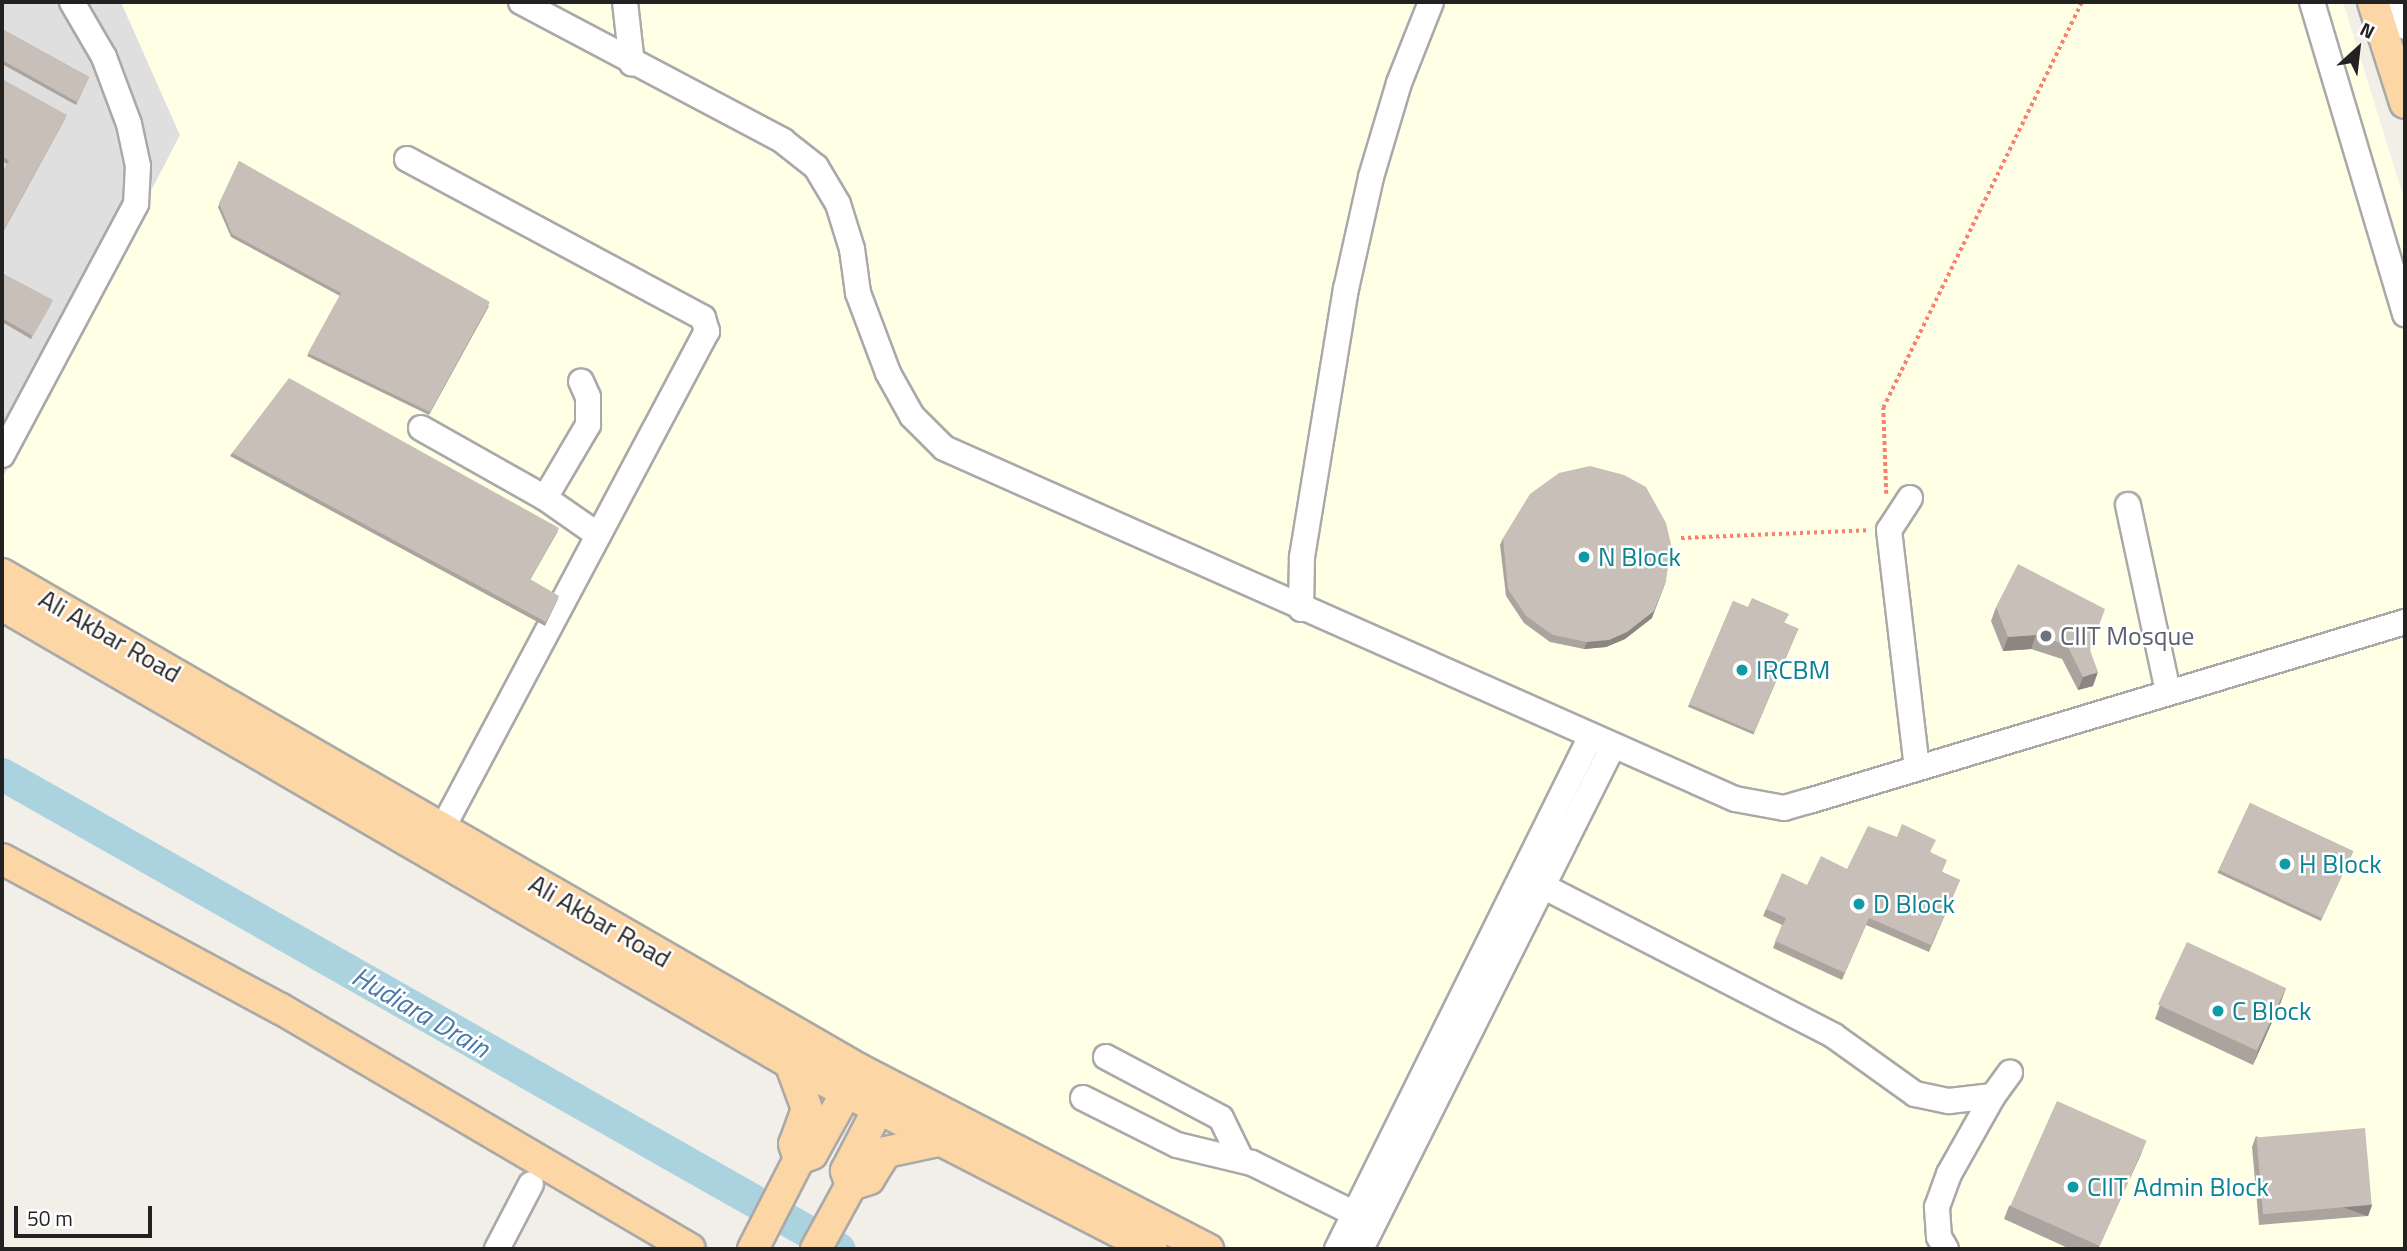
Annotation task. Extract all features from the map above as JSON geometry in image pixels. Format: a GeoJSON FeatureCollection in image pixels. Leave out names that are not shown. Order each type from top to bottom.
{"type":"FeatureCollection","features":[{"type":"Feature","properties":{"kind":"main road"},"geometry":{"type":"LineString","coordinates":[[2374,2],[2405,103]]}},
{"type":"Feature","properties":{"kind":"main road","name":"Ali Akbar Road"},"geometry":{"type":"LineString","coordinates":[[2,574],[441,831],[853,1081],[1208,1249]]}},
{"type":"Feature","properties":{"kind":"main road","name":"Ali Akbar Road"},"geometry":{"type":"LineString","coordinates":[[2,605],[790,1063],[853,1081]]}},
{"type":"Feature","properties":{"kind":"main road"},"geometry":{"type":"LineString","coordinates":[[2,859],[281,1009],[690,1249]]}},
{"type":"Feature","properties":{"kind":"main road"},"geometry":{"type":"LineString","coordinates":[[790,1063],[807,1110],[794,1144],[799,1159]]}},
{"type":"Feature","properties":{"kind":"main road"},"geometry":{"type":"LineString","coordinates":[[753,1249],[799,1159],[812,1154],[853,1081]]}},
{"type":"Feature","properties":{"kind":"main road"},"geometry":{"type":"LineString","coordinates":[[851,1185],[846,1171],[884,1097]]}},
{"type":"Feature","properties":{"kind":"main road","name":"Ali Akbar Road"},"geometry":{"type":"LineString","coordinates":[[884,1097],[938,1141],[1152,1249]]}},
{"type":"Feature","properties":{"kind":"main road"},"geometry":{"type":"LineString","coordinates":[[816,1249],[851,1185],[869,1179],[886,1152],[938,1141]]}},
{"type":"Feature","properties":{"kind":"street"},"geometry":{"type":"LineString","coordinates":[[2,455],[136,204],[138,166],[129,124],[104,57],[72,2]]}},
{"type":"Feature","properties":{"kind":"street"},"geometry":{"type":"LineString","coordinates":[[521,2],[632,64],[783,141],[816,167],[838,204],[852,249],[858,293],[888,373],[912,416],[944,447],[1301,609],[1735,799],[1784,808],[2405,622]]}},
{"type":"Feature","properties":{"kind":"street"},"geometry":{"type":"LineString","coordinates":[[625,2],[632,64]]}},
{"type":"Feature","properties":{"kind":"street"},"geometry":{"type":"LineString","coordinates":[[1301,609],[1303,557],[1346,289],[1375,164],[1399,83],[1431,2]]}},
{"type":"Feature","properties":{"kind":"street"},"geometry":{"type":"LineString","coordinates":[[2312,2],[2405,314]]}},
{"type":"Feature","properties":{"kind":"street"},"geometry":{"type":"LineString","coordinates":[[2398,2],[2405,27]]}},
{"type":"Feature","properties":{"kind":"street"},"geometry":{"type":"LineString","coordinates":[[407,159],[703,317],[707,331],[441,831]]}},
{"type":"Feature","properties":{"kind":"street"},"geometry":{"type":"LineString","coordinates":[[545,498],[588,425],[588,397],[581,381]]}},
{"type":"Feature","properties":{"kind":"street"},"geometry":{"type":"LineString","coordinates":[[421,428],[545,498],[598,535]]}},
{"type":"Feature","properties":{"kind":"street"},"geometry":{"type":"LineString","coordinates":[[1910,498],[1889,530],[1917,767]]}},
{"type":"Feature","properties":{"kind":"street"},"geometry":{"type":"LineString","coordinates":[[2128,505],[2168,691]]}},
{"type":"Feature","properties":{"kind":"street"},"geometry":{"type":"LineString","coordinates":[[1361,1249],[1533,880],[1602,741]]}},
{"type":"Feature","properties":{"kind":"street"},"geometry":{"type":"LineString","coordinates":[[1533,880],[1834,1036],[1915,1094],[1949,1101],[1993,1096]]}},
{"type":"Feature","properties":{"kind":"street"},"geometry":{"type":"LineString","coordinates":[[1337,1249],[1533,880]]}},
{"type":"Feature","properties":{"kind":"street"},"geometry":{"type":"LineString","coordinates":[[1106,1057],[1221,1118],[1241,1159]]}},
{"type":"Feature","properties":{"kind":"street"},"geometry":{"type":"LineString","coordinates":[[1946,1249],[1939,1237],[1937,1207],[1949,1174],[1993,1096],[2010,1073]]}},
{"type":"Feature","properties":{"kind":"street"},"geometry":{"type":"LineString","coordinates":[[1083,1098],[1177,1145],[1241,1159],[1355,1214]]}},
{"type":"Feature","properties":{"kind":"street"},"geometry":{"type":"LineString","coordinates":[[500,1248],[531,1184]]}},
{"type":"Feature","properties":{"kind":"path"},"geometry":{"type":"LineString","coordinates":[[1681,538],[1889,530],[1883,408],[2082,2]]}},
{"type":"Feature","properties":{"kind":"shaded area"},"geometry":{"type":"Polygon","coordinates":[[[2,2],[121,2],[180,135],[2,479],[2,2]]]}},
{"type":"Feature","properties":{"kind":"shaded area"},"geometry":{"type":"Polygon","coordinates":[[[121,2],[2343,2],[2405,202],[2405,1249],[1234,1249],[923,1086],[396,788],[2,555],[2,479],[180,135],[121,2]]]}},
{"type":"Feature","properties":{"kind":"building"},"geometry":{"type":"Polygon","coordinates":[[[2,29],[89,77],[77,102],[2,60],[2,29]]]}},
{"type":"Feature","properties":{"kind":"building"},"geometry":{"type":"Polygon","coordinates":[[[2,79],[67,115],[2,233],[2,174],[9,160],[2,157],[2,79]]]}},
{"type":"Feature","properties":{"kind":"building"},"geometry":{"type":"Polygon","coordinates":[[[239,161],[490,302],[430,412],[308,353],[341,293],[232,234],[219,203],[239,161]]]}},
{"type":"Feature","properties":{"kind":"building"},"geometry":{"type":"Polygon","coordinates":[[[2,273],[53,300],[33,336],[2,318],[2,273]]]}},
{"type":"Feature","properties":{"kind":"building"},"geometry":{"type":"Polygon","coordinates":[[[289,378],[559,528],[530,579],[559,596],[546,622],[232,453],[289,378]]]}},
{"type":"Feature","properties":{"kind":"building","name":"N Block"},"geometry":{"type":"Polygon","coordinates":[[[1590,466],[1624,475],[1646,487],[1666,523],[1671,544],[1666,581],[1654,611],[1627,632],[1609,640],[1587,642],[1553,635],[1526,616],[1508,589],[1503,538],[1530,494],[1559,473],[1590,466]]]}},
{"type":"Feature","properties":{"kind":"building","name":"CIIT Mosque"},"geometry":{"type":"Polygon","coordinates":[[[2018,564],[2105,609],[2090,650],[2098,672],[2083,677],[2067,645],[2036,635],[2008,637],[1996,607],[2018,564]]]}},
{"type":"Feature","properties":{"kind":"building","name":"IRCBM"},"geometry":{"type":"Polygon","coordinates":[[[1752,598],[1789,614],[1784,623],[1798,629],[1754,732],[1689,704],[1733,601],[1748,607],[1752,598]]]}},
{"type":"Feature","properties":{"kind":"building","name":"H Block"},"geometry":{"type":"Polygon","coordinates":[[[2250,803],[2353,851],[2322,918],[2219,870],[2250,803]]]}},
{"type":"Feature","properties":{"kind":"building","name":"D Block"},"geometry":{"type":"Polygon","coordinates":[[[1902,824],[1936,840],[1930,852],[1947,860],[1942,872],[1960,880],[1931,945],[1869,918],[1845,973],[1775,941],[1786,918],[1766,909],[1782,873],[1807,885],[1821,856],[1847,869],[1868,826],[1897,837],[1902,824]]]}},
{"type":"Feature","properties":{"kind":"building","name":"C Block"},"geometry":{"type":"Polygon","coordinates":[[[2187,942],[2286,988],[2257,1051],[2158,1005],[2187,942]]]}},
{"type":"Feature","properties":{"kind":"building","name":"CIIT Admin Block"},"geometry":{"type":"Polygon","coordinates":[[[2057,1101],[2147,1141],[2100,1246],[2010,1206],[2057,1101]]]}},
{"type":"Feature","properties":{"kind":"building"},"geometry":{"type":"Polygon","coordinates":[[[2365,1128],[2372,1205],[2263,1214],[2256,1137],[2365,1128]]]}},
{"type":"Feature","properties":{"kind":"waterway","name":"Hudiara Drain"},"geometry":{"type":"LineString","coordinates":[[2,774],[839,1249]]}},
{"type":"Feature","properties":{"kind":"place","name":"N Block"},"geometry":{"type":"Point","coordinates":[1584,557]}},
{"type":"Feature","properties":{"kind":"place","name":"CIIT Mosque"},"geometry":{"type":"Point","coordinates":[2046,636]}},
{"type":"Feature","properties":{"kind":"place","name":"IRCBM"},"geometry":{"type":"Point","coordinates":[1742,670]}},
{"type":"Feature","properties":{"kind":"place","name":"H Block"},"geometry":{"type":"Point","coordinates":[2285,864]}},
{"type":"Feature","properties":{"kind":"place","name":"D Block"},"geometry":{"type":"Point","coordinates":[1859,904]}},
{"type":"Feature","properties":{"kind":"place","name":"C Block"},"geometry":{"type":"Point","coordinates":[2218,1011]}},
{"type":"Feature","properties":{"kind":"place","name":"CIIT Admin Block"},"geometry":{"type":"Point","coordinates":[2073,1187]}}]}
